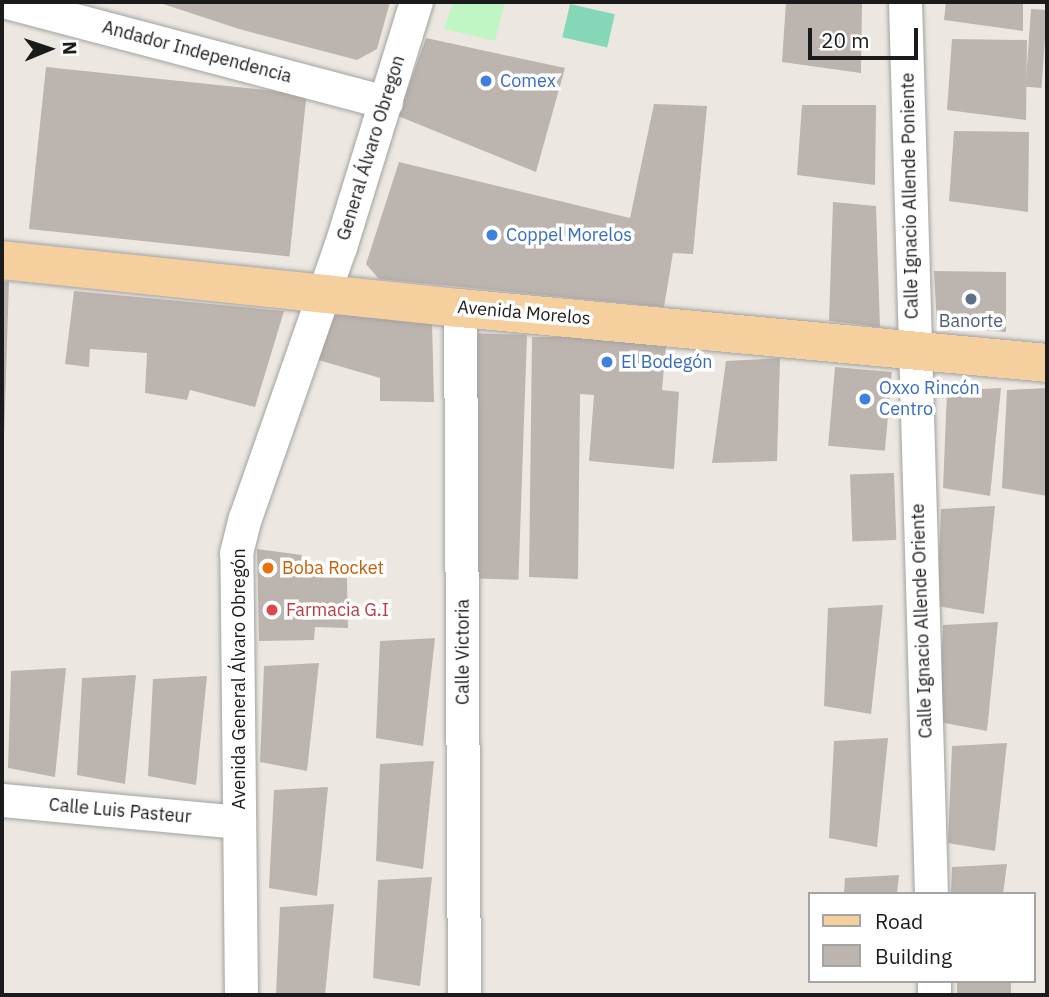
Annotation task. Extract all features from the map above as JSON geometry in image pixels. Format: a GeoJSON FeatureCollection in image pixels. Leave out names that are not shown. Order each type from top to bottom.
{"type":"FeatureCollection","features":[{"type":"Feature","properties":{"kind":"main road","name":"Avenida Morelos"},"geometry":{"type":"LineString","coordinates":[[2,260],[460,308],[1047,363]]}},
{"type":"Feature","properties":{"kind":"street","name":"Andador Independencia"},"geometry":{"type":"LineString","coordinates":[[7,2],[386,102]]}},
{"type":"Feature","properties":{"kind":"street","name":"General Álvaro Obregon"},"geometry":{"type":"LineString","coordinates":[[325,293],[416,2]]}},
{"type":"Feature","properties":{"kind":"street","name":"Calle Ignacio Allende Poniente"},"geometry":{"type":"LineString","coordinates":[[905,2],[914,349]]}},
{"type":"Feature","properties":{"kind":"street","name":"Avenida General Álvaro Obregón"},"geometry":{"type":"LineString","coordinates":[[241,995],[236,553],[245,517],[325,293]]}},
{"type":"Feature","properties":{"kind":"street","name":"Calle Victoria"},"geometry":{"type":"LineString","coordinates":[[460,308],[464,995]]}},
{"type":"Feature","properties":{"kind":"street","name":"Calle Ignacio Allende Oriente"},"geometry":{"type":"LineString","coordinates":[[914,349],[931,892]]}},
{"type":"Feature","properties":{"kind":"street","name":"Calle Luis Pasteur"},"geometry":{"type":"LineString","coordinates":[[2,800],[239,822]]}},
{"type":"Feature","properties":{"kind":"green space"},"geometry":{"type":"Polygon","coordinates":[[[453,2],[505,2],[495,41],[444,29],[453,2]]]}},
{"type":"Feature","properties":{"kind":"green space"},"geometry":{"type":"Polygon","coordinates":[[[570,4],[615,14],[607,47],[562,37],[570,4]]]}},
{"type":"Feature","properties":{"kind":"building"},"geometry":{"type":"Polygon","coordinates":[[[157,2],[390,2],[377,49],[357,60],[239,29],[157,2]]]}},
{"type":"Feature","properties":{"kind":"building"},"geometry":{"type":"Polygon","coordinates":[[[786,2],[862,2],[861,73],[782,62],[786,2]]]}},
{"type":"Feature","properties":{"kind":"building"},"geometry":{"type":"Polygon","coordinates":[[[946,2],[1023,2],[1023,31],[944,20],[946,2]]]}},
{"type":"Feature","properties":{"kind":"building"},"geometry":{"type":"Polygon","coordinates":[[[1031,9],[1047,10],[1042,88],[1026,87],[1031,9]]]}},
{"type":"Feature","properties":{"kind":"building","name":"Comex"},"geometry":{"type":"Polygon","coordinates":[[[426,38],[565,68],[536,172],[398,116],[426,38]]]}},
{"type":"Feature","properties":{"kind":"building"},"geometry":{"type":"Polygon","coordinates":[[[952,39],[1027,40],[1026,120],[947,110],[952,39]]]}},
{"type":"Feature","properties":{"kind":"building"},"geometry":{"type":"Polygon","coordinates":[[[46,67],[307,94],[290,256],[29,229],[46,67]]]}},
{"type":"Feature","properties":{"kind":"building"},"geometry":{"type":"Polygon","coordinates":[[[654,104],[707,106],[693,254],[673,253],[664,307],[379,279],[366,264],[399,162],[630,218],[654,104]]]}},
{"type":"Feature","properties":{"kind":"building"},"geometry":{"type":"Polygon","coordinates":[[[802,105],[876,105],[875,185],[797,175],[802,105]]]}},
{"type":"Feature","properties":{"kind":"building"},"geometry":{"type":"Polygon","coordinates":[[[954,131],[1029,132],[1028,212],[949,201],[954,131]]]}},
{"type":"Feature","properties":{"kind":"building"},"geometry":{"type":"Polygon","coordinates":[[[833,202],[876,206],[880,327],[829,321],[833,202]]]}},
{"type":"Feature","properties":{"kind":"building","name":"Banorte"},"geometry":{"type":"Polygon","coordinates":[[[934,271],[1006,272],[1006,332],[937,326],[934,271]]]}},
{"type":"Feature","properties":{"kind":"building"},"geometry":{"type":"Polygon","coordinates":[[[9,281],[4,438],[2,438],[2,282],[9,281]]]}},
{"type":"Feature","properties":{"kind":"building"},"geometry":{"type":"Polygon","coordinates":[[[74,291],[284,311],[255,407],[190,390],[187,400],[145,393],[147,353],[90,349],[89,367],[65,364],[74,291]]]}},
{"type":"Feature","properties":{"kind":"building"},"geometry":{"type":"Polygon","coordinates":[[[331,312],[432,322],[434,402],[380,401],[380,378],[315,359],[331,312]]]}},
{"type":"Feature","properties":{"kind":"building"},"geometry":{"type":"Polygon","coordinates":[[[472,333],[527,335],[518,580],[463,578],[472,333]]]}},
{"type":"Feature","properties":{"kind":"building"},"geometry":{"type":"Polygon","coordinates":[[[532,337],[584,337],[666,344],[662,390],[679,392],[674,469],[589,461],[594,395],[580,394],[578,579],[529,577],[532,337]]]}},
{"type":"Feature","properties":{"kind":"building"},"geometry":{"type":"Polygon","coordinates":[[[780,358],[777,461],[712,463],[726,361],[780,358]]]}},
{"type":"Feature","properties":{"kind":"building"},"geometry":{"type":"Polygon","coordinates":[[[835,367],[892,372],[885,451],[828,446],[835,367]]]}},
{"type":"Feature","properties":{"kind":"building"},"geometry":{"type":"Polygon","coordinates":[[[1001,388],[990,496],[943,488],[947,391],[1001,388]]]}},
{"type":"Feature","properties":{"kind":"building"},"geometry":{"type":"Polygon","coordinates":[[[1047,388],[1047,496],[1002,488],[1007,390],[1047,388]]]}},
{"type":"Feature","properties":{"kind":"building"},"geometry":{"type":"Polygon","coordinates":[[[894,473],[896,540],[852,541],[850,475],[894,473]]]}},
{"type":"Feature","properties":{"kind":"building"},"geometry":{"type":"Polygon","coordinates":[[[995,506],[984,614],[937,606],[941,509],[995,506]]]}},
{"type":"Feature","properties":{"kind":"building"},"geometry":{"type":"Polygon","coordinates":[[[257,549],[302,555],[300,568],[319,569],[319,576],[347,578],[348,628],[315,627],[314,640],[259,641],[257,549]]]}},
{"type":"Feature","properties":{"kind":"building"},"geometry":{"type":"Polygon","coordinates":[[[883,605],[871,714],[824,706],[828,608],[883,605]]]}},
{"type":"Feature","properties":{"kind":"building"},"geometry":{"type":"Polygon","coordinates":[[[998,622],[987,731],[939,722],[943,625],[998,622]]]}},
{"type":"Feature","properties":{"kind":"building"},"geometry":{"type":"Polygon","coordinates":[[[435,638],[423,746],[376,738],[380,641],[435,638]]]}},
{"type":"Feature","properties":{"kind":"building"},"geometry":{"type":"Polygon","coordinates":[[[319,663],[307,771],[260,762],[264,666],[319,663]]]}},
{"type":"Feature","properties":{"kind":"building"},"geometry":{"type":"Polygon","coordinates":[[[66,668],[55,777],[8,768],[11,671],[66,668]]]}},
{"type":"Feature","properties":{"kind":"building"},"geometry":{"type":"Polygon","coordinates":[[[136,675],[125,784],[77,775],[82,678],[136,675]]]}},
{"type":"Feature","properties":{"kind":"building"},"geometry":{"type":"Polygon","coordinates":[[[207,676],[196,785],[148,776],[153,679],[207,676]]]}},
{"type":"Feature","properties":{"kind":"building"},"geometry":{"type":"Polygon","coordinates":[[[888,738],[877,847],[829,838],[834,741],[888,738]]]}},
{"type":"Feature","properties":{"kind":"building"},"geometry":{"type":"Polygon","coordinates":[[[1007,743],[995,851],[948,843],[952,746],[1007,743]]]}},
{"type":"Feature","properties":{"kind":"building"},"geometry":{"type":"Polygon","coordinates":[[[434,761],[423,869],[376,861],[380,764],[434,761]]]}},
{"type":"Feature","properties":{"kind":"building"},"geometry":{"type":"Polygon","coordinates":[[[328,787],[317,896],[269,888],[274,790],[328,787]]]}},
{"type":"Feature","properties":{"kind":"building"},"geometry":{"type":"Polygon","coordinates":[[[1007,864],[1003,892],[951,892],[952,867],[1007,864]]]}},
{"type":"Feature","properties":{"kind":"building"},"geometry":{"type":"Polygon","coordinates":[[[899,875],[897,892],[844,892],[845,878],[899,875]]]}},
{"type":"Feature","properties":{"kind":"building"},"geometry":{"type":"Polygon","coordinates":[[[432,877],[420,986],[373,978],[378,880],[432,877]]]}},
{"type":"Feature","properties":{"kind":"building"},"geometry":{"type":"Polygon","coordinates":[[[334,904],[325,995],[276,995],[280,907],[334,904]]]}},
{"type":"Feature","properties":{"kind":"building"},"geometry":{"type":"Polygon","coordinates":[[[957,983],[1011,983],[1011,995],[957,995],[957,983]]]}},
{"type":"Feature","properties":{"kind":"place","name":"Comex"},"geometry":{"type":"Point","coordinates":[486,81]}},
{"type":"Feature","properties":{"kind":"place","name":"Coppel Morelos"},"geometry":{"type":"Point","coordinates":[492,235]}},
{"type":"Feature","properties":{"kind":"place","name":"Banorte"},"geometry":{"type":"Point","coordinates":[971,299]}},
{"type":"Feature","properties":{"kind":"place","name":"El Bodegón"},"geometry":{"type":"Point","coordinates":[607,362]}},
{"type":"Feature","properties":{"kind":"place","name":"Oxxo Rincón Centro"},"geometry":{"type":"Point","coordinates":[865,399]}},
{"type":"Feature","properties":{"kind":"place","name":"Boba Rocket"},"geometry":{"type":"Point","coordinates":[268,568]}},
{"type":"Feature","properties":{"kind":"place","name":"Farmacia G.I"},"geometry":{"type":"Point","coordinates":[272,610]}}]}
